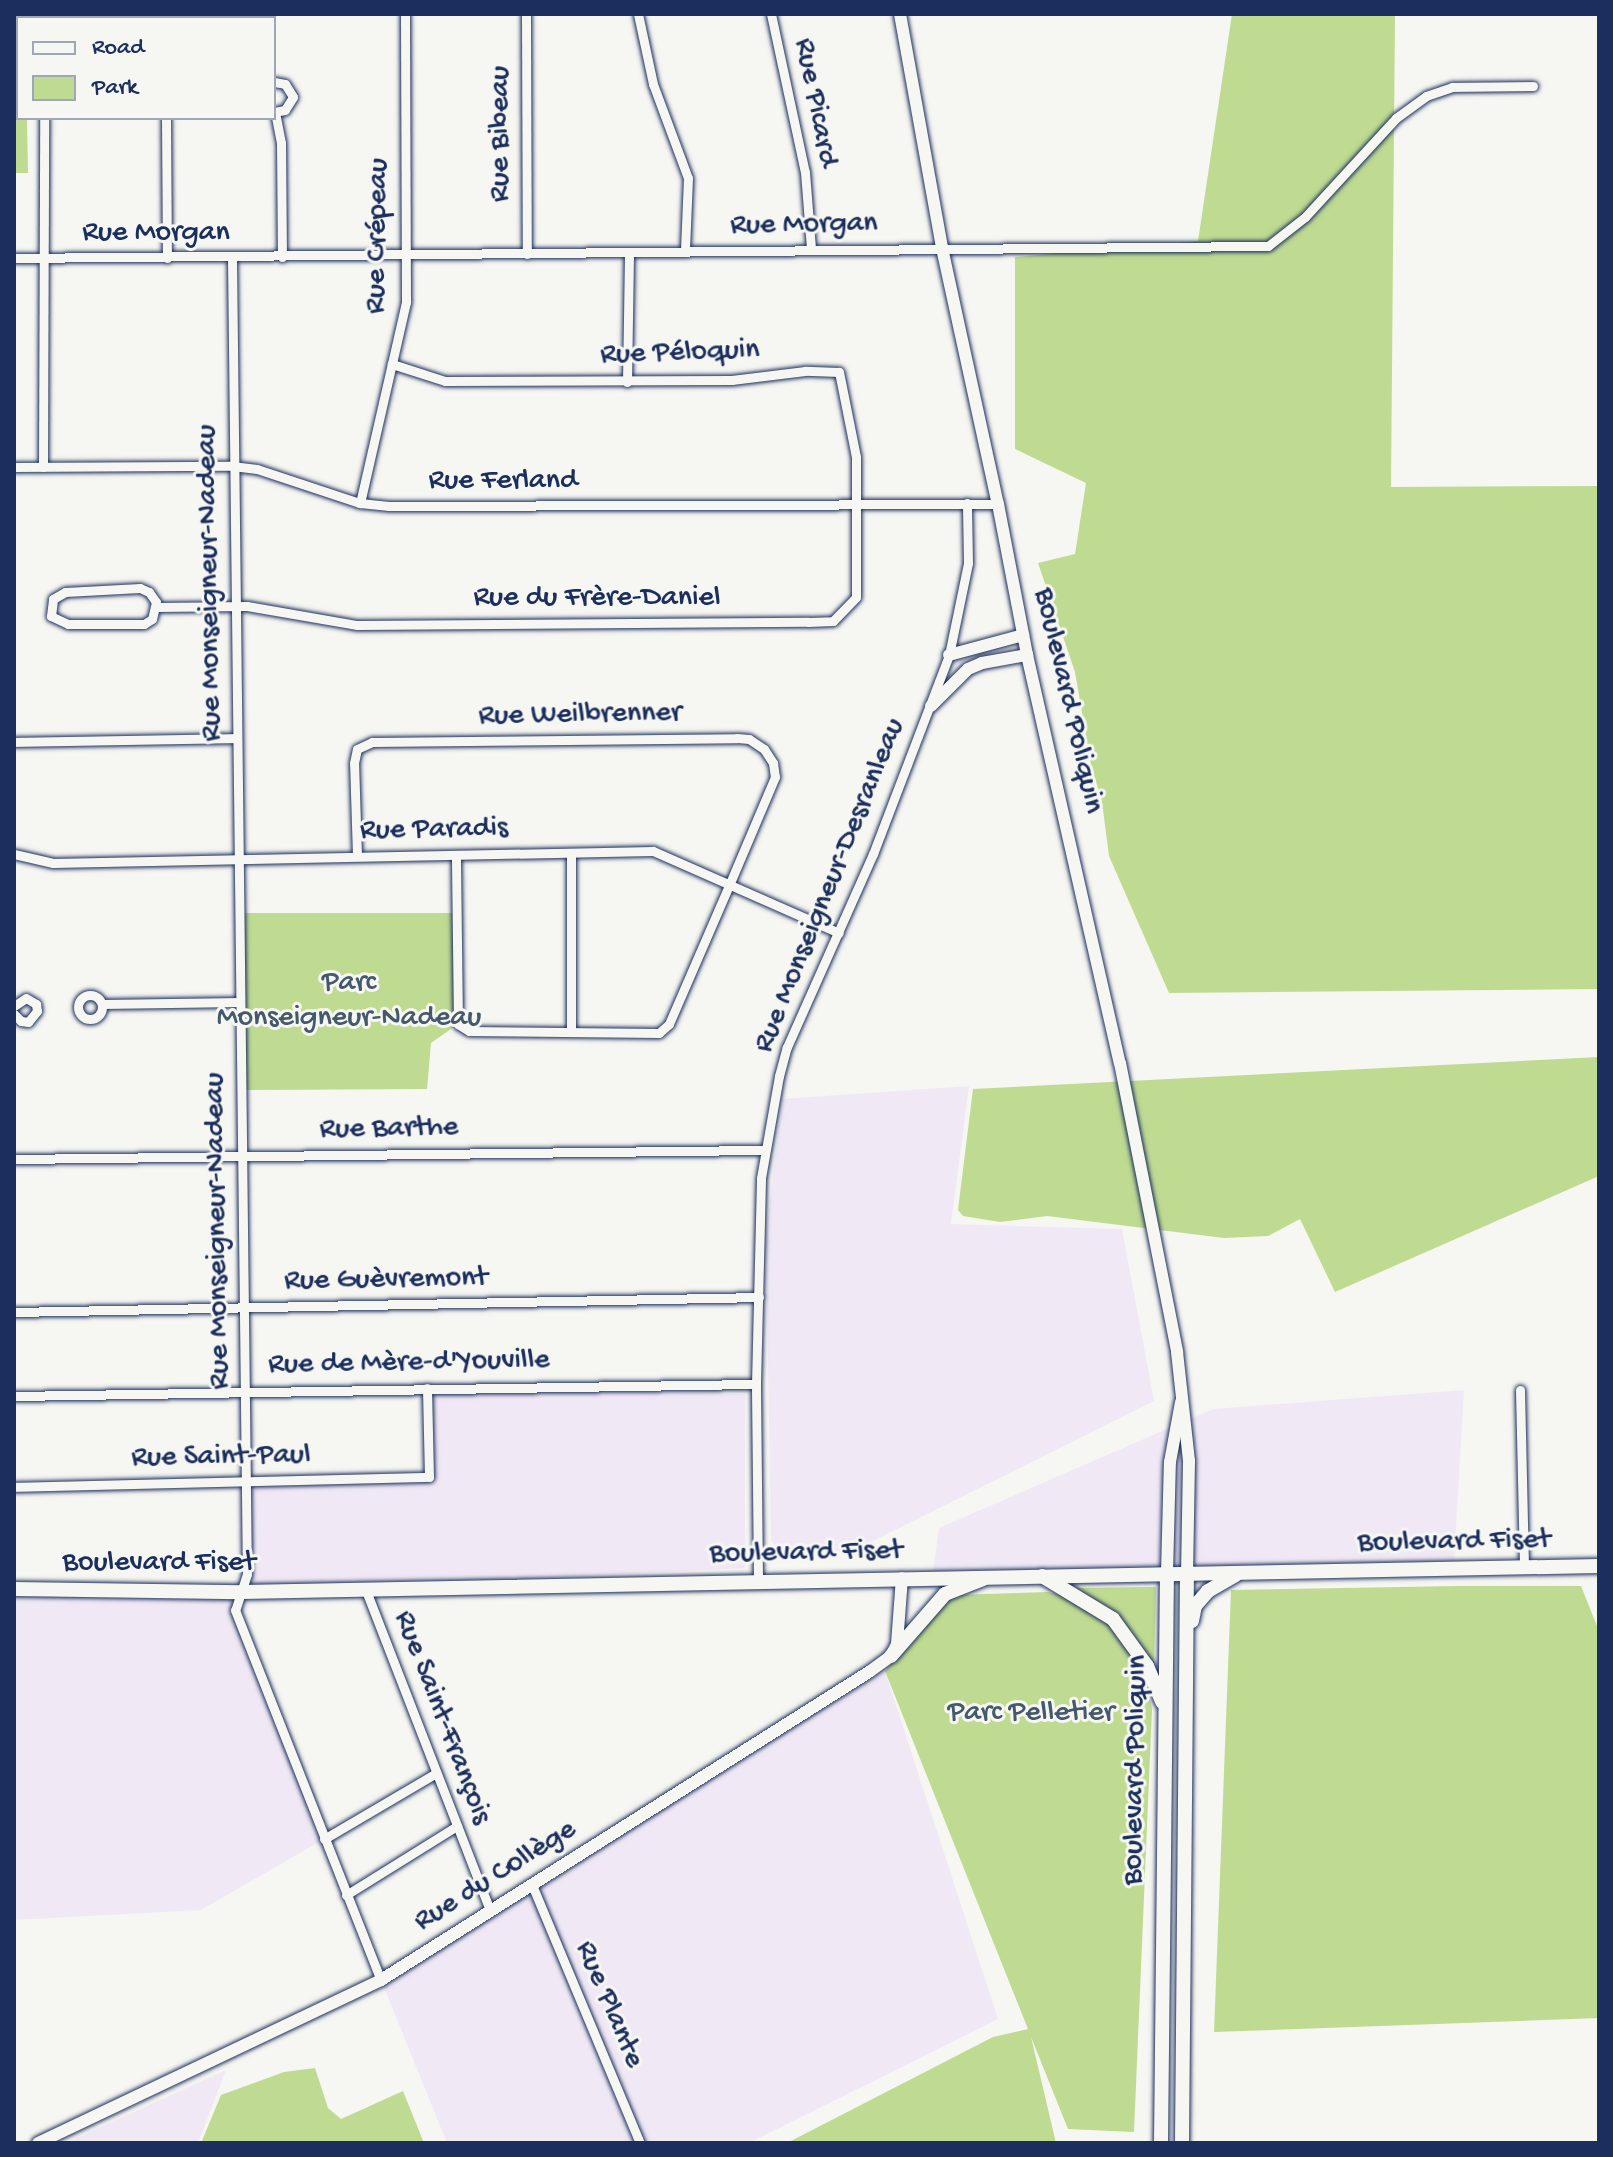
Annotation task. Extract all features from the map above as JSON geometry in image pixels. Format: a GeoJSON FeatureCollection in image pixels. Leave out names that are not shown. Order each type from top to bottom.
{"type":"FeatureCollection","features":[{"type":"Feature","properties":{"kind":"main road","name":"Boulevard Fiset"},"geometry":{"type":"LineString","coordinates":[[14,1589],[242,1592],[758,1579],[1239,1574],[1599,1566]]}},
{"type":"Feature","properties":{"kind":"main road","name":"Boulevard Poliquin"},"geometry":{"type":"LineString","coordinates":[[1161,2143],[1167,1573]]}},
{"type":"Feature","properties":{"kind":"main road","name":"Boulevard Poliquin"},"geometry":{"type":"LineString","coordinates":[[1182,2143],[1187,1573]]}},
{"type":"Feature","properties":{"kind":"main road"},"geometry":{"type":"LineString","coordinates":[[1038,1574],[1113,1619],[1147,1666],[1164,1707]]}},
{"type":"Feature","properties":{"kind":"main road"},"geometry":{"type":"LineString","coordinates":[[1186,1653],[1195,1606],[1208,1591],[1239,1574]]}},
{"type":"Feature","properties":{"kind":"main road"},"geometry":{"type":"LineString","coordinates":[[891,1656],[945,1594],[991,1576]]}},
{"type":"Feature","properties":{"kind":"street","name":"Rue Crépeau"},"geometry":{"type":"LineString","coordinates":[[360,503],[406,302],[405,14]]}},
{"type":"Feature","properties":{"kind":"street","name":"Rue Bibeau"},"geometry":{"type":"LineString","coordinates":[[526,14],[527,254]]}},
{"type":"Feature","properties":{"kind":"street"},"geometry":{"type":"LineString","coordinates":[[638,14],[653,84],[688,178],[685,251]]}},
{"type":"Feature","properties":{"kind":"street","name":"Rue Picard"},"geometry":{"type":"LineString","coordinates":[[771,14],[805,172],[811,249]]}},
{"type":"Feature","properties":{"kind":"street","name":"Boulevard Poliquin"},"geometry":{"type":"LineString","coordinates":[[900,14],[942,248],[998,504],[1027,655],[1120,1063],[1177,1352],[1189,1461],[1187,1573]]}},
{"type":"Feature","properties":{"kind":"street"},"geometry":{"type":"LineString","coordinates":[[276,82],[285,84],[293,97],[289,107],[276,111]]}},
{"type":"Feature","properties":{"kind":"street","name":"Rue Morgan"},"geometry":{"type":"LineString","coordinates":[[14,258],[1268,246],[1305,217],[1396,118],[1426,96],[1452,87],[1533,86]]}},
{"type":"Feature","properties":{"kind":"street"},"geometry":{"type":"LineString","coordinates":[[43,467],[44,120]]}},
{"type":"Feature","properties":{"kind":"street"},"geometry":{"type":"LineString","coordinates":[[166,120],[167,258]]}},
{"type":"Feature","properties":{"kind":"street"},"geometry":{"type":"LineString","coordinates":[[276,120],[281,143],[282,257]]}},
{"type":"Feature","properties":{"kind":"street"},"geometry":{"type":"LineString","coordinates":[[627,382],[629,252]]}},
{"type":"Feature","properties":{"kind":"street","name":"Rue Monseigneur-Nadeau"},"geometry":{"type":"LineString","coordinates":[[232,258],[247,1574],[235,1610],[381,1980]]}},
{"type":"Feature","properties":{"kind":"street","name":"Rue Péloquin"},"geometry":{"type":"LineString","coordinates":[[392,364],[445,381],[732,380],[817,370],[839,372],[855,446],[858,504]]}},
{"type":"Feature","properties":{"kind":"street","name":"Rue Ferland"},"geometry":{"type":"LineString","coordinates":[[14,467],[232,466],[257,469],[360,503],[389,506],[998,504]]}},
{"type":"Feature","properties":{"kind":"street","name":"Rue Monseigneur-Desranleau"},"geometry":{"type":"LineString","coordinates":[[758,1579],[756,1384],[761,1178],[765,1150],[787,1047],[839,933],[949,655],[968,563],[967,503]]}},
{"type":"Feature","properties":{"kind":"street","name":"Rue du Frère-Daniel"},"geometry":{"type":"LineString","coordinates":[[157,607],[236,606],[368,625],[833,621],[856,597],[858,504]]}},
{"type":"Feature","properties":{"kind":"street"},"geometry":{"type":"LineString","coordinates":[[140,588],[153,595],[157,607],[152,619],[133,624],[68,624],[51,616],[50,607],[53,599],[65,592],[140,588]]}},
{"type":"Feature","properties":{"kind":"street"},"geometry":{"type":"LineString","coordinates":[[949,655],[1023,635]]}},
{"type":"Feature","properties":{"kind":"street"},"geometry":{"type":"LineString","coordinates":[[949,655],[982,663]]}},
{"type":"Feature","properties":{"kind":"street"},"geometry":{"type":"LineString","coordinates":[[931,706],[954,679],[982,663],[1027,655]]}},
{"type":"Feature","properties":{"kind":"street"},"geometry":{"type":"LineString","coordinates":[[14,742],[237,738]]}},
{"type":"Feature","properties":{"kind":"street","name":"Rue Weilbrenner"},"geometry":{"type":"LineString","coordinates":[[357,856],[354,763],[357,749],[372,742],[749,739],[764,749],[773,763],[775,777],[730,883]]}},
{"type":"Feature","properties":{"kind":"street","name":"Rue Paradis"},"geometry":{"type":"LineString","coordinates":[[14,854],[53,863],[653,851],[839,933]]}},
{"type":"Feature","properties":{"kind":"street"},"geometry":{"type":"LineString","coordinates":[[571,853],[571,1032]]}},
{"type":"Feature","properties":{"kind":"street"},"geometry":{"type":"LineString","coordinates":[[456,855],[458,1024],[469,1031],[659,1033],[669,1024],[730,883]]}},
{"type":"Feature","properties":{"kind":"street"},"geometry":{"type":"LineString","coordinates":[[14,1006],[26,998],[36,1004],[37,1011],[28,1022],[21,1021],[14,1014]]}},
{"type":"Feature","properties":{"kind":"street"},"geometry":{"type":"LineString","coordinates":[[102,1004],[240,1002]]}},
{"type":"Feature","properties":{"kind":"street","name":"Rue Barthe"},"geometry":{"type":"LineString","coordinates":[[14,1159],[765,1150]]}},
{"type":"Feature","properties":{"kind":"street","name":"Rue Guèvremont"},"geometry":{"type":"LineString","coordinates":[[14,1312],[759,1297]]}},
{"type":"Feature","properties":{"kind":"street","name":"Rue de Mère-d'Youville"},"geometry":{"type":"LineString","coordinates":[[14,1396],[756,1384]]}},
{"type":"Feature","properties":{"kind":"street","name":"Rue Saint-Paul"},"geometry":{"type":"LineString","coordinates":[[14,1487],[429,1477],[427,1388]]}},
{"type":"Feature","properties":{"kind":"street"},"geometry":{"type":"LineString","coordinates":[[1520,1390],[1524,1568]]}},
{"type":"Feature","properties":{"kind":"street","name":"Boulevard Poliquin"},"geometry":{"type":"LineString","coordinates":[[1167,1573],[1170,1459],[1182,1399]]}},
{"type":"Feature","properties":{"kind":"street"},"geometry":{"type":"LineString","coordinates":[[891,1656],[900,1632],[902,1578]]}},
{"type":"Feature","properties":{"kind":"street","name":"Rue Saint-François"},"geometry":{"type":"LineString","coordinates":[[365,1588],[490,1911]]}},
{"type":"Feature","properties":{"kind":"street","name":"Rue du Collège"},"geometry":{"type":"LineString","coordinates":[[38,2143],[381,1980],[891,1656]]}},
{"type":"Feature","properties":{"kind":"street"},"geometry":{"type":"LineString","coordinates":[[324,1839],[436,1773]]}},
{"type":"Feature","properties":{"kind":"street"},"geometry":{"type":"LineString","coordinates":[[346,1895],[457,1826]]}},
{"type":"Feature","properties":{"kind":"street","name":"Rue Plante"},"geometry":{"type":"LineString","coordinates":[[532,1885],[640,2143]]}},
{"type":"Feature","properties":{"kind":"shaded area"},"geometry":{"type":"Polygon","coordinates":[[[969,1086],[951,1224],[1122,1229],[1154,1401],[851,1552],[779,1550],[771,1540],[766,1236],[782,1099],[969,1086]]]}},
{"type":"Feature","properties":{"kind":"shaded area"},"geometry":{"type":"Polygon","coordinates":[[[427,1388],[745,1394],[745,1568],[243,1592],[235,1610],[324,1839],[201,1910],[14,1920],[14,1594],[242,1592],[246,1482],[429,1477],[427,1388]]]}},
{"type":"Feature","properties":{"kind":"shaded area"},"geometry":{"type":"Polygon","coordinates":[[[1464,1390],[1454,1562],[933,1572],[939,1528],[1213,1409],[1464,1390]]]}},
{"type":"Feature","properties":{"kind":"shaded area"},"geometry":{"type":"Polygon","coordinates":[[[885,1671],[998,2019],[749,2143],[447,2143],[381,1980],[885,1671]]]}},
{"type":"Feature","properties":{"kind":"shaded area"},"geometry":{"type":"Polygon","coordinates":[[[226,2070],[198,2143],[66,2143],[226,2070]]]}},
{"type":"Feature","properties":{"kind":"green space"},"geometry":{"type":"Polygon","coordinates":[[[1232,14],[1395,14],[1391,487],[1599,486],[1599,989],[1169,993],[1109,856],[1102,802],[1091,765],[1075,672],[1038,563],[1075,554],[1086,483],[1015,449],[1015,257],[1198,241],[1232,14]]]}},
{"type":"Feature","properties":{"kind":"green space"},"geometry":{"type":"Polygon","coordinates":[[[16,38],[16,120],[27,120],[28,173],[14,173],[16,38]]]}},
{"type":"Feature","properties":{"kind":"green space","name":"Parc Monseigneur-Nadeau"},"geometry":{"type":"Polygon","coordinates":[[[239,913],[456,913],[458,1024],[431,1043],[427,1089],[241,1090],[239,913]]]}},
{"type":"Feature","properties":{"kind":"green space"},"geometry":{"type":"Polygon","coordinates":[[[1599,1057],[1599,1176],[1335,1292],[1300,1219],[1268,1236],[1224,1238],[1047,1216],[1000,1222],[963,1216],[958,1210],[973,1089],[1599,1057]]]}},
{"type":"Feature","properties":{"kind":"green space"},"geometry":{"type":"Polygon","coordinates":[[[1581,1586],[1599,1631],[1599,2018],[1214,2032],[1231,1590],[1581,1586]]]}},
{"type":"Feature","properties":{"kind":"green space"},"geometry":{"type":"Polygon","coordinates":[[[1156,1587],[1154,1672],[1121,1622],[1070,1588],[1156,1587]]]}},
{"type":"Feature","properties":{"kind":"green space","name":"Parc Pelletier"},"geometry":{"type":"Polygon","coordinates":[[[1048,1592],[1082,1601],[1112,1622],[1146,1677],[1152,1709],[1134,2132],[1068,2129],[1031,2037],[1056,2143],[787,2143],[993,2037],[1028,2029],[885,1671],[952,1595],[1048,1592]]]}},
{"type":"Feature","properties":{"kind":"green space"},"geometry":{"type":"Polygon","coordinates":[[[315,2068],[328,2108],[341,2119],[403,2091],[424,2143],[201,2143],[221,2095],[284,2072],[315,2068]]]}}]}
